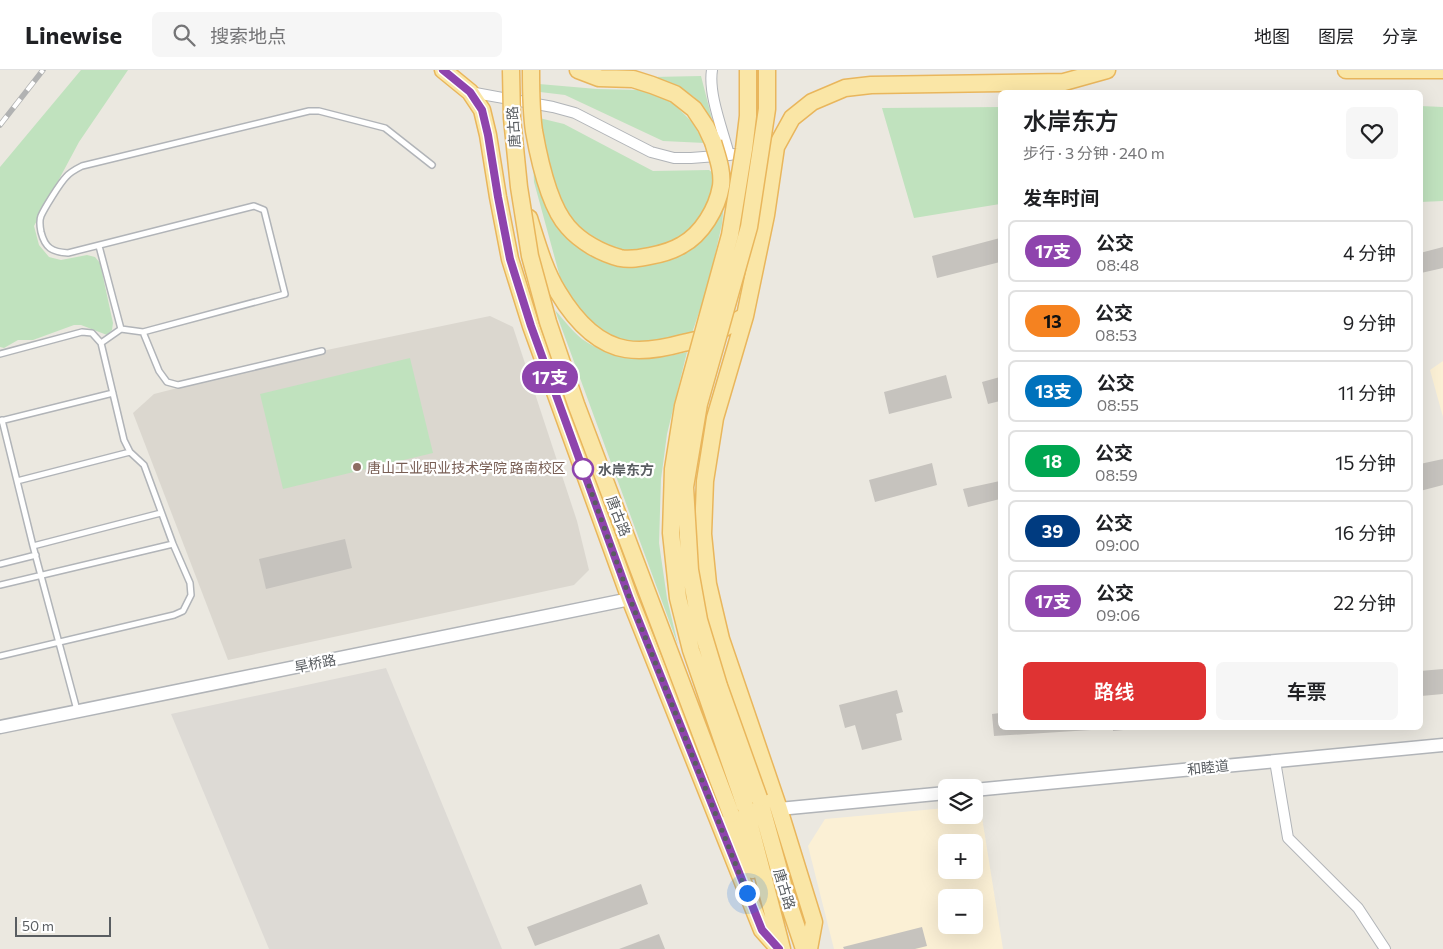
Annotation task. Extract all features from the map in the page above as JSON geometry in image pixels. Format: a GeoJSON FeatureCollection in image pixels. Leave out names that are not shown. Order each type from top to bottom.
{"type":"FeatureCollection","features":[{"type":"Feature","properties":{"kind":"main road"},"geometry":{"type":"LineString","coordinates":[[443,70],[470,92],[482,110],[513,267],[531,326],[630,599],[762,930],[781,949]]}},
{"type":"Feature","properties":{"kind":"main road","name":"唐古路"},"geometry":{"type":"LineString","coordinates":[[511,70],[512,118],[518,187],[530,256],[548,322],[576,404],[745,806],[786,895],[804,949]]}},
{"type":"Feature","properties":{"kind":"main road"},"geometry":{"type":"LineString","coordinates":[[531,70],[534,130],[541,162],[552,199],[568,227],[587,243],[602,252],[622,258],[638,258],[667,252],[683,245],[695,236],[710,217],[721,186],[720,163],[706,127],[694,109],[675,94],[633,80],[599,78],[578,70]]}},
{"type":"Feature","properties":{"kind":"main road"},"geometry":{"type":"LineString","coordinates":[[748,70],[748,116],[730,235],[682,406],[673,469],[671,533],[678,598],[691,650],[745,806],[781,949]]}},
{"type":"Feature","properties":{"kind":"main road","name":"唐古路"},"geometry":{"type":"LineString","coordinates":[[745,806],[719,686],[699,620],[690,570],[685,487],[700,404],[749,226],[767,109],[767,70]]}},
{"type":"Feature","properties":{"kind":"main road"},"geometry":{"type":"LineString","coordinates":[[809,949],[814,922],[779,809],[721,639],[708,584],[703,534],[705,481],[715,418],[745,316],[766,215],[776,147],[792,118],[812,102],[844,88],[870,85],[1064,82],[1107,70]]}},
{"type":"Feature","properties":{"kind":"main road"},"geometry":{"type":"LineString","coordinates":[[1346,70],[1443,70]]}},
{"type":"Feature","properties":{"kind":"main road"},"geometry":{"type":"LineString","coordinates":[[518,187],[542,258],[557,292],[574,315],[590,332],[626,349],[648,350],[710,336],[745,316]]}},
{"type":"Feature","properties":{"kind":"street"},"geometry":{"type":"LineString","coordinates":[[712,70],[711,79],[714,98],[729,155]]}},
{"type":"Feature","properties":{"kind":"street"},"geometry":{"type":"LineString","coordinates":[[470,92],[576,113],[652,152],[674,158],[729,155],[776,147]]}},
{"type":"Feature","properties":{"kind":"street","name":"旱桥路"},"geometry":{"type":"LineString","coordinates":[[0,727],[630,599]]}},
{"type":"Feature","properties":{"kind":"street","name":"和睦道"},"geometry":{"type":"LineString","coordinates":[[983,789],[1443,745]]}},
{"type":"Feature","properties":{"kind":"street"},"geometry":{"type":"LineString","coordinates":[[1275,761],[1288,838],[1358,908],[1385,949]]}},
{"type":"Feature","properties":{"kind":"street"},"geometry":{"type":"LineString","coordinates":[[779,809],[938,793]]}},
{"type":"Feature","properties":{"kind":"lane"},"geometry":{"type":"LineString","coordinates":[[101,343],[121,329],[143,332],[285,294],[264,210],[254,206],[68,253],[57,252],[49,248],[44,242],[40,229],[40,218],[65,177],[73,170],[82,166],[309,111],[319,111],[385,128],[432,165]]}},
{"type":"Feature","properties":{"kind":"lane"},"geometry":{"type":"LineString","coordinates":[[99,246],[121,329]]}},
{"type":"Feature","properties":{"kind":"lane"},"geometry":{"type":"LineString","coordinates":[[0,354],[82,332],[92,333],[101,343],[124,440],[130,452],[144,465],[173,544],[190,583],[191,595],[183,611],[174,615],[0,656]]}},
{"type":"Feature","properties":{"kind":"lane"},"geometry":{"type":"LineString","coordinates":[[143,332],[159,371],[167,382],[178,385],[322,351]]}},
{"type":"Feature","properties":{"kind":"lane"},"geometry":{"type":"LineString","coordinates":[[78,711],[1,421],[113,393]]}},
{"type":"Feature","properties":{"kind":"lane"},"geometry":{"type":"LineString","coordinates":[[17,481],[130,452]]}},
{"type":"Feature","properties":{"kind":"lane"},"geometry":{"type":"LineString","coordinates":[[33,546],[161,513]]}},
{"type":"Feature","properties":{"kind":"lane"},"geometry":{"type":"LineString","coordinates":[[0,585],[173,544]]}},
{"type":"Feature","properties":{"kind":"lane"},"geometry":{"type":"LineString","coordinates":[[0,564],[36,555]]}},
{"type":"Feature","properties":{"kind":"shaded area","name":"唐山工业职业技术学院 路南校区"},"geometry":{"type":"Polygon","coordinates":[[[490,316],[513,327],[577,521],[589,570],[574,585],[228,660],[133,413],[154,394],[322,351],[490,316]]]}},
{"type":"Feature","properties":{"kind":"shaded area"},"geometry":{"type":"Polygon","coordinates":[[[1443,361],[1443,417],[1430,370],[1443,361]]]}},
{"type":"Feature","properties":{"kind":"shaded area"},"geometry":{"type":"Polygon","coordinates":[[[386,668],[502,949],[269,949],[171,714],[386,668]]]}},
{"type":"Feature","properties":{"kind":"shaded area"},"geometry":{"type":"Polygon","coordinates":[[[938,809],[938,824],[983,824],[1003,949],[834,949],[808,846],[825,819],[938,809]]]}},
{"type":"Feature","properties":{"kind":"green space"},"geometry":{"type":"Polygon","coordinates":[[[81,70],[128,70],[79,142],[34,226],[39,245],[49,257],[61,260],[87,255],[95,257],[100,263],[113,323],[112,330],[107,335],[81,325],[74,325],[33,340],[18,340],[4,348],[0,347],[0,167],[81,70]]]}},
{"type":"Feature","properties":{"kind":"green space"},"geometry":{"type":"Polygon","coordinates":[[[701,76],[712,119],[694,97],[679,87],[652,77],[701,76]]]}},
{"type":"Feature","properties":{"kind":"green space"},"geometry":{"type":"Polygon","coordinates":[[[539,84],[597,89],[641,90],[667,97],[691,121],[705,143],[663,141],[565,95],[540,92],[539,84]]]}},
{"type":"Feature","properties":{"kind":"green space"},"geometry":{"type":"Polygon","coordinates":[[[1423,106],[1443,107],[1443,201],[1423,202],[1423,106]]]}},
{"type":"Feature","properties":{"kind":"green space"},"geometry":{"type":"Polygon","coordinates":[[[998,107],[998,204],[914,218],[882,108],[998,107]]]}},
{"type":"Feature","properties":{"kind":"green space"},"geometry":{"type":"Polygon","coordinates":[[[531,116],[564,124],[653,171],[709,170],[726,183],[722,224],[708,286],[691,336],[648,343],[613,340],[594,331],[568,295],[560,277],[534,182],[531,116]]]}},
{"type":"Feature","properties":{"kind":"green space"},"geometry":{"type":"Polygon","coordinates":[[[555,310],[582,339],[599,349],[641,358],[687,352],[667,434],[661,479],[659,543],[667,598],[678,645],[555,310]]]}},
{"type":"Feature","properties":{"kind":"green space"},"geometry":{"type":"Polygon","coordinates":[[[410,358],[433,453],[283,489],[260,394],[410,358]]]}},
{"type":"Feature","properties":{"kind":"building"},"geometry":{"type":"Polygon","coordinates":[[[998,239],[998,263],[937,278],[932,256],[998,239]]]}},
{"type":"Feature","properties":{"kind":"building"},"geometry":{"type":"Polygon","coordinates":[[[1443,247],[1443,268],[1423,273],[1423,252],[1443,247]]]}},
{"type":"Feature","properties":{"kind":"building"},"geometry":{"type":"Polygon","coordinates":[[[946,375],[952,398],[889,414],[884,392],[946,375]]]}},
{"type":"Feature","properties":{"kind":"building"},"geometry":{"type":"Polygon","coordinates":[[[998,378],[998,402],[988,404],[982,382],[998,378]]]}},
{"type":"Feature","properties":{"kind":"building"},"geometry":{"type":"Polygon","coordinates":[[[1443,459],[1443,485],[1423,490],[1423,463],[1443,459]]]}},
{"type":"Feature","properties":{"kind":"building"},"geometry":{"type":"Polygon","coordinates":[[[932,463],[937,485],[875,502],[869,480],[932,463]]]}},
{"type":"Feature","properties":{"kind":"building"},"geometry":{"type":"Polygon","coordinates":[[[998,481],[998,500],[968,507],[963,489],[998,481]]]}},
{"type":"Feature","properties":{"kind":"building"},"geometry":{"type":"Polygon","coordinates":[[[345,539],[352,568],[266,589],[259,559],[345,539]]]}},
{"type":"Feature","properties":{"kind":"building"},"geometry":{"type":"Polygon","coordinates":[[[1443,669],[1443,694],[1423,696],[1423,671],[1443,669]]]}},
{"type":"Feature","properties":{"kind":"building"},"geometry":{"type":"Polygon","coordinates":[[[897,690],[903,712],[896,714],[902,740],[862,750],[855,725],[845,728],[839,705],[897,690]]]}},
{"type":"Feature","properties":{"kind":"building"},"geometry":{"type":"Polygon","coordinates":[[[998,713],[998,730],[1091,730],[994,736],[992,714],[998,713]]]}},
{"type":"Feature","properties":{"kind":"building"},"geometry":{"type":"Polygon","coordinates":[[[641,884],[648,904],[535,946],[527,927],[641,884]]]}},
{"type":"Feature","properties":{"kind":"building"},"geometry":{"type":"Polygon","coordinates":[[[922,927],[927,946],[915,949],[844,949],[843,947],[922,927]]]}},
{"type":"Feature","properties":{"kind":"building"},"geometry":{"type":"Polygon","coordinates":[[[659,934],[665,949],[619,949],[659,934]]]}},
{"type":"Feature","properties":{"kind":"railway"},"geometry":{"type":"LineString","coordinates":[[0,125],[43,70]]}},
{"type":"Feature","properties":{"kind":"bus line","name":"17支"},"geometry":{"type":"LineString","coordinates":[[443,70],[470,92],[482,110],[510,259],[531,326],[637,617],[762,930],[779,949]]}},
{"type":"Feature","properties":{"kind":"place","name":"唐山工业职业技术学院 路南校区"},"geometry":{"type":"Point","coordinates":[357,467]}},
{"type":"Feature","properties":{"kind":"place","name":"水岸东方"},"geometry":{"type":"Point","coordinates":[583,469]}},
{"type":"Feature","properties":{"kind":"route"},"geometry":{"type":"LineString","coordinates":[[583,469],[630,599],[747,893]]}}]}
